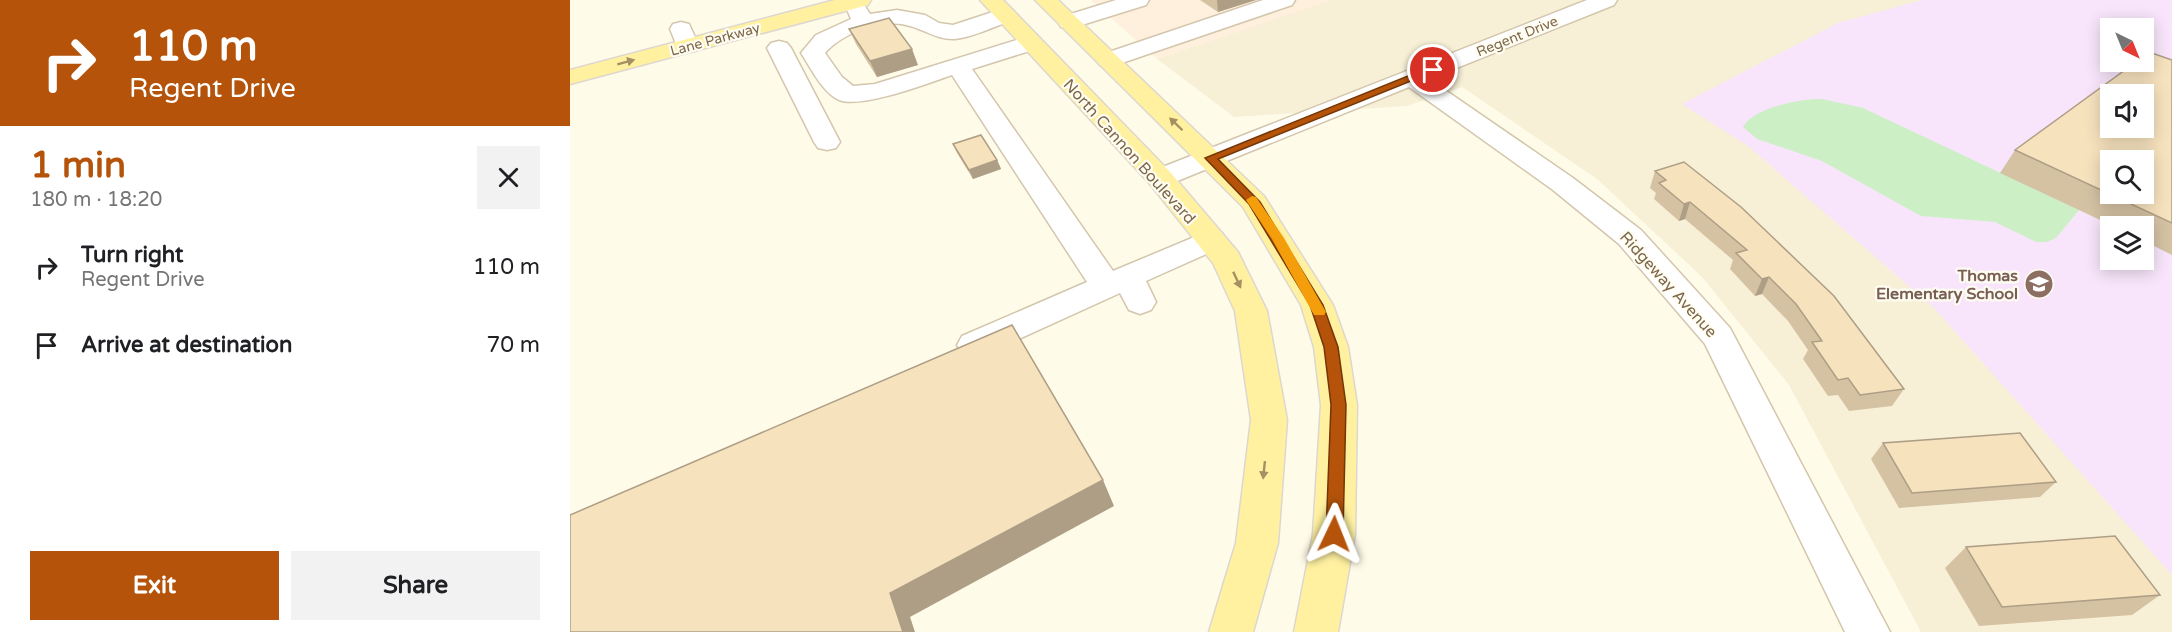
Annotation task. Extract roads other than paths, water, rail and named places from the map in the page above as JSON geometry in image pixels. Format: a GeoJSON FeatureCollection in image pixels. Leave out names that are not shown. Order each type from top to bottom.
{"type":"FeatureCollection","features":[{"type":"Feature","properties":{"kind":"main road","name":"Lane Parkway"},"geometry":{"type":"LineString","coordinates":[[570,78],[792,0]]}},
{"type":"Feature","properties":{"kind":"main road"},"geometry":{"type":"LineString","coordinates":[[1046,0],[1254,202],[1317,305],[1331,347],[1339,405],[1334,534],[1316,632]]}},
{"type":"Feature","properties":{"kind":"main road","name":"Lane Parkway"},"geometry":{"type":"LineString","coordinates":[[570,58],[858,8]]}},
{"type":"Feature","properties":{"kind":"main road","name":"North Cannon Boulevard"},"geometry":{"type":"LineString","coordinates":[[998,8],[1160,178],[1227,259],[1251,311],[1269,420],[1257,543],[1231,632]]}},
{"type":"Feature","properties":{"kind":"street"},"geometry":{"type":"LineString","coordinates":[[1069,22],[1138,0]]}},
{"type":"Feature","properties":{"kind":"street"},"geometry":{"type":"LineString","coordinates":[[1108,60],[1284,0]]}},
{"type":"Feature","properties":{"kind":"street","name":"Regent Drive"},"geometry":{"type":"LineString","coordinates":[[1160,178],[1606,0]]}},
{"type":"Feature","properties":{"kind":"street"},"geometry":{"type":"LineString","coordinates":[[998,8],[954,32],[933,29],[917,20],[897,18],[858,8],[813,53],[833,82],[847,94],[877,91],[1031,43]]}},
{"type":"Feature","properties":{"kind":"street"},"geometry":{"type":"LineString","coordinates":[[779,48],[827,142]]}},
{"type":"Feature","properties":{"kind":"street"},"geometry":{"type":"LineString","coordinates":[[958,66],[1125,288]]}},
{"type":"Feature","properties":{"kind":"street","name":"Ridgeway Avenue"},"geometry":{"type":"LineString","coordinates":[[1412,78],[1563,184],[1630,237],[1718,337],[1868,632]]}},
{"type":"Feature","properties":{"kind":"street"},"geometry":{"type":"LineString","coordinates":[[942,360],[1125,288],[1211,240]]}},
{"type":"Feature","properties":{"kind":"place","name":"Thomas Elementary School"},"geometry":{"type":"Point","coordinates":[2039,284]}}]}
